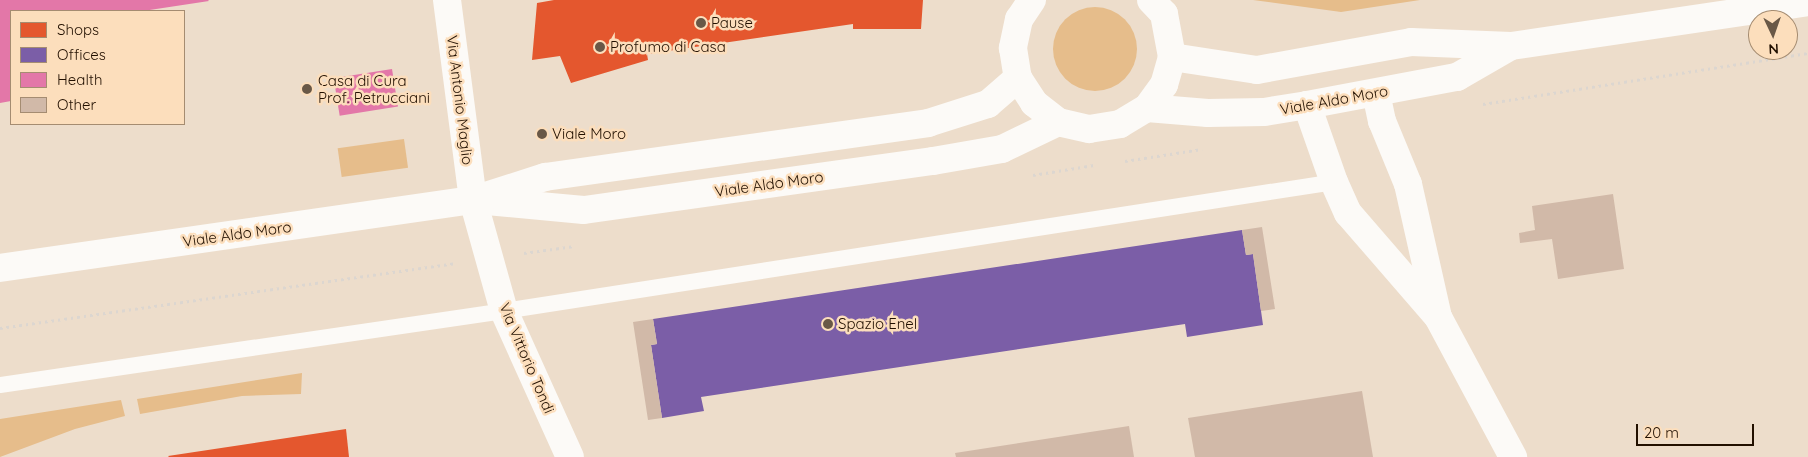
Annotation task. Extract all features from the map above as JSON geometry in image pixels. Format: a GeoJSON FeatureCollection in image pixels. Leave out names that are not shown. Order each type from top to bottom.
{"type":"FeatureCollection","features":[{"type":"Feature","properties":{"kind":"street","name":"Via Antonio Maglio"},"geometry":{"type":"LineString","coordinates":[[447,0],[473,200]]}},
{"type":"Feature","properties":{"kind":"street"},"geometry":{"type":"LineString","coordinates":[[1032,0],[1019,19],[1013,48],[1018,78],[1034,103],[1058,122],[1089,129],[1120,124],[1147,108],[1164,85],[1172,57],[1164,14],[1151,0]]}},
{"type":"Feature","properties":{"kind":"street","name":"Viale Aldo Moro"},"geometry":{"type":"LineString","coordinates":[[1172,57],[1257,70],[1411,42],[1511,46],[1808,2]]}},
{"type":"Feature","properties":{"kind":"street","name":"Viale Aldo Moro"},"geometry":{"type":"LineString","coordinates":[[1147,108],[1217,113],[1264,112],[1307,105],[1457,77],[1511,46]]}},
{"type":"Feature","properties":{"kind":"street","name":"Viale Aldo Moro"},"geometry":{"type":"LineString","coordinates":[[0,268],[473,200],[545,177],[928,123],[988,104],[1018,78]]}},
{"type":"Feature","properties":{"kind":"street"},"geometry":{"type":"LineString","coordinates":[[1376,93],[1382,121],[1408,184],[1438,317]]}},
{"type":"Feature","properties":{"kind":"street"},"geometry":{"type":"LineString","coordinates":[[1307,105],[1334,182],[1348,213],[1438,317],[1513,457]]}},
{"type":"Feature","properties":{"kind":"street","name":"Viale Aldo Moro"},"geometry":{"type":"LineString","coordinates":[[473,200],[584,210],[933,161],[1002,149],[1058,122]]}},
{"type":"Feature","properties":{"kind":"street","name":"Via Vittorio Tondi"},"geometry":{"type":"LineString","coordinates":[[473,200],[504,311],[570,457]]}},
{"type":"Feature","properties":{"kind":"lane"},"geometry":{"type":"LineString","coordinates":[[0,385],[504,311],[1334,182]]}},
{"type":"Feature","properties":{"kind":"shaded area"},"geometry":{"type":"Polygon","coordinates":[[[1253,0],[1420,0],[1341,12],[1253,0]]]}},
{"type":"Feature","properties":{"kind":"shaded area"},"geometry":{"type":"Polygon","coordinates":[[[1095,7],[1118,14],[1130,26],[1137,49],[1130,72],[1118,84],[1095,91],[1072,84],[1060,72],[1053,49],[1060,26],[1072,14],[1095,7]]]}},
{"type":"Feature","properties":{"kind":"shaded area"},"geometry":{"type":"Polygon","coordinates":[[[404,139],[408,168],[342,177],[338,148],[404,139]]]}},
{"type":"Feature","properties":{"kind":"shaded area"},"geometry":{"type":"Polygon","coordinates":[[[302,373],[301,394],[242,396],[140,414],[137,399],[302,373]]]}},
{"type":"Feature","properties":{"kind":"shaded area"},"geometry":{"type":"Polygon","coordinates":[[[121,400],[125,416],[75,429],[0,457],[0,419],[121,400]]]}},
{"type":"Feature","properties":{"kind":"building: Shops"},"geometry":{"type":"Polygon","coordinates":[[[554,0],[923,0],[921,29],[853,29],[853,24],[647,54],[648,60],[571,83],[560,56],[532,60],[537,3],[554,0]]]}},
{"type":"Feature","properties":{"kind":"building: Shops"},"geometry":{"type":"Polygon","coordinates":[[[346,429],[349,457],[168,456],[346,429]]]}},
{"type":"Feature","properties":{"kind":"building: Offices"},"geometry":{"type":"Polygon","coordinates":[[[1242,230],[1246,255],[1253,254],[1263,325],[1187,337],[1185,324],[701,397],[704,411],[662,418],[651,345],[657,344],[653,319],[1242,230]]]}},
{"type":"Feature","properties":{"kind":"building: Health"},"geometry":{"type":"Polygon","coordinates":[[[0,0],[209,1],[150,10],[10,10],[10,101],[0,103],[0,0]]]}},
{"type":"Feature","properties":{"kind":"building: Health"},"geometry":{"type":"Polygon","coordinates":[[[392,69],[398,107],[340,116],[334,78],[392,69]]]}},
{"type":"Feature","properties":{"kind":"building: Other"},"geometry":{"type":"Polygon","coordinates":[[[1613,194],[1624,269],[1558,279],[1552,239],[1520,243],[1519,233],[1535,230],[1532,206],[1613,194]]]}},
{"type":"Feature","properties":{"kind":"building: Other"},"geometry":{"type":"Polygon","coordinates":[[[1262,227],[1275,309],[1261,311],[1253,254],[1246,255],[1242,230],[1262,227]]]}},
{"type":"Feature","properties":{"kind":"building: Other"},"geometry":{"type":"Polygon","coordinates":[[[653,319],[657,344],[651,345],[662,418],[648,420],[633,322],[653,319]]]}},
{"type":"Feature","properties":{"kind":"building: Other"},"geometry":{"type":"Polygon","coordinates":[[[1362,391],[1373,457],[1195,457],[1188,418],[1362,391]]]}},
{"type":"Feature","properties":{"kind":"building: Other"},"geometry":{"type":"Polygon","coordinates":[[[1129,426],[1134,457],[956,457],[955,453],[1129,426]]]}},
{"type":"Feature","properties":{"kind":"place","name":"Pause"},"geometry":{"type":"Point","coordinates":[701,23]}},
{"type":"Feature","properties":{"kind":"place","name":"Profumo di Casa"},"geometry":{"type":"Point","coordinates":[600,47]}},
{"type":"Feature","properties":{"kind":"place","name":"Casa di Cura Prof. Petrucciani"},"geometry":{"type":"Point","coordinates":[307,89]}},
{"type":"Feature","properties":{"kind":"place","name":"Viale Moro"},"geometry":{"type":"Point","coordinates":[542,134]}},
{"type":"Feature","properties":{"kind":"place","name":"Spazio Enel"},"geometry":{"type":"Point","coordinates":[828,324]}}]}
